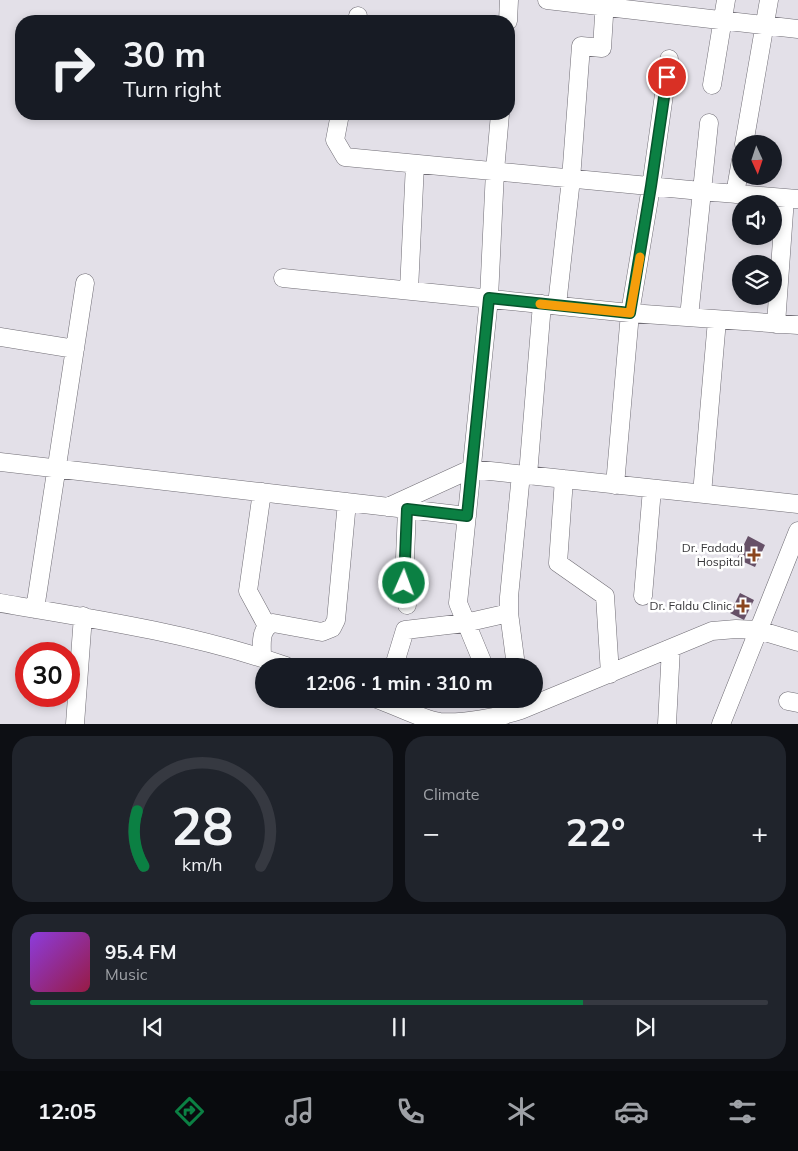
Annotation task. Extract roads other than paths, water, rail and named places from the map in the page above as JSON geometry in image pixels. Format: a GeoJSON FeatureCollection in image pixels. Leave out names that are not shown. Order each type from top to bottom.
{"type":"FeatureCollection","features":[{"type":"Feature","properties":{"kind":"street"},"geometry":{"type":"LineString","coordinates":[[508,15],[509,0]]}},
{"type":"Feature","properties":{"kind":"street"},"geometry":{"type":"LineString","coordinates":[[546,0],[605,3],[723,21],[798,29]]}},
{"type":"Feature","properties":{"kind":"street"},"geometry":{"type":"LineString","coordinates":[[712,85],[726,0]]}},
{"type":"Feature","properties":{"kind":"street"},"geometry":{"type":"LineString","coordinates":[[746,135],[769,0]]}},
{"type":"Feature","properties":{"kind":"street"},"geometry":{"type":"LineString","coordinates":[[515,658],[509,613],[524,475],[571,179],[581,46],[602,48],[605,3]]}},
{"type":"Feature","properties":{"kind":"street"},"geometry":{"type":"LineString","coordinates":[[615,485],[630,313],[669,59]]}},
{"type":"Feature","properties":{"kind":"street"},"geometry":{"type":"LineString","coordinates":[[339,120],[335,140],[345,157],[791,198],[776,324]]}},
{"type":"Feature","properties":{"kind":"street"},"geometry":{"type":"LineString","coordinates":[[480,658],[458,603],[489,298],[499,120]]}},
{"type":"Feature","properties":{"kind":"street"},"geometry":{"type":"LineString","coordinates":[[689,318],[708,123]]}},
{"type":"Feature","properties":{"kind":"street"},"geometry":{"type":"LineString","coordinates":[[409,290],[415,164]]}},
{"type":"Feature","properties":{"kind":"street"},"geometry":{"type":"LineString","coordinates":[[735,194],[737,185]]}},
{"type":"Feature","properties":{"kind":"street"},"geometry":{"type":"LineString","coordinates":[[283,278],[630,313],[798,325]]}},
{"type":"Feature","properties":{"kind":"street"},"geometry":{"type":"LineString","coordinates":[[35,609],[85,282]]}},
{"type":"Feature","properties":{"kind":"street"},"geometry":{"type":"LineString","coordinates":[[702,494],[717,320]]}},
{"type":"Feature","properties":{"kind":"street"},"geometry":{"type":"LineString","coordinates":[[0,337],[75,349]]}},
{"type":"Feature","properties":{"kind":"street"},"geometry":{"type":"LineString","coordinates":[[0,462],[467,516]]}},
{"type":"Feature","properties":{"kind":"street"},"geometry":{"type":"LineString","coordinates":[[388,507],[471,469],[798,504]]}},
{"type":"Feature","properties":{"kind":"street"},"geometry":{"type":"LineString","coordinates":[[564,479],[558,563],[605,596],[610,674]]}},
{"type":"Feature","properties":{"kind":"street"},"geometry":{"type":"LineString","coordinates":[[643,596],[652,489]]}},
{"type":"Feature","properties":{"kind":"street"},"geometry":{"type":"LineString","coordinates":[[262,492],[248,591],[267,626]]}},
{"type":"Feature","properties":{"kind":"street"},"geometry":{"type":"LineString","coordinates":[[0,603],[83,616],[198,641],[262,658],[263,632],[267,626],[273,623],[322,632],[332,628],[336,620],[347,502]]}},
{"type":"Feature","properties":{"kind":"street"},"geometry":{"type":"LineString","coordinates":[[407,509],[404,583],[407,605]]}},
{"type":"Feature","properties":{"kind":"street"},"geometry":{"type":"LineString","coordinates":[[721,724],[798,531]]}},
{"type":"Feature","properties":{"kind":"street"},"geometry":{"type":"LineString","coordinates":[[396,658],[405,630],[465,623],[509,613]]}},
{"type":"Feature","properties":{"kind":"street"},"geometry":{"type":"LineString","coordinates":[[76,724],[83,616]]}},
{"type":"Feature","properties":{"kind":"street"},"geometry":{"type":"LineString","coordinates":[[400,715],[439,722],[454,722],[517,712],[712,631],[758,630],[798,642]]}},
{"type":"Feature","properties":{"kind":"street"},"geometry":{"type":"LineString","coordinates":[[667,724],[671,648]]}},
{"type":"Feature","properties":{"kind":"place","name":"Dr. Fadadu Hospital"},"geometry":{"type":"Point","coordinates":[754,555]}},
{"type":"Feature","properties":{"kind":"place","name":"Dr. Faldu Clinic"},"geometry":{"type":"Point","coordinates":[743,606]}}]}
